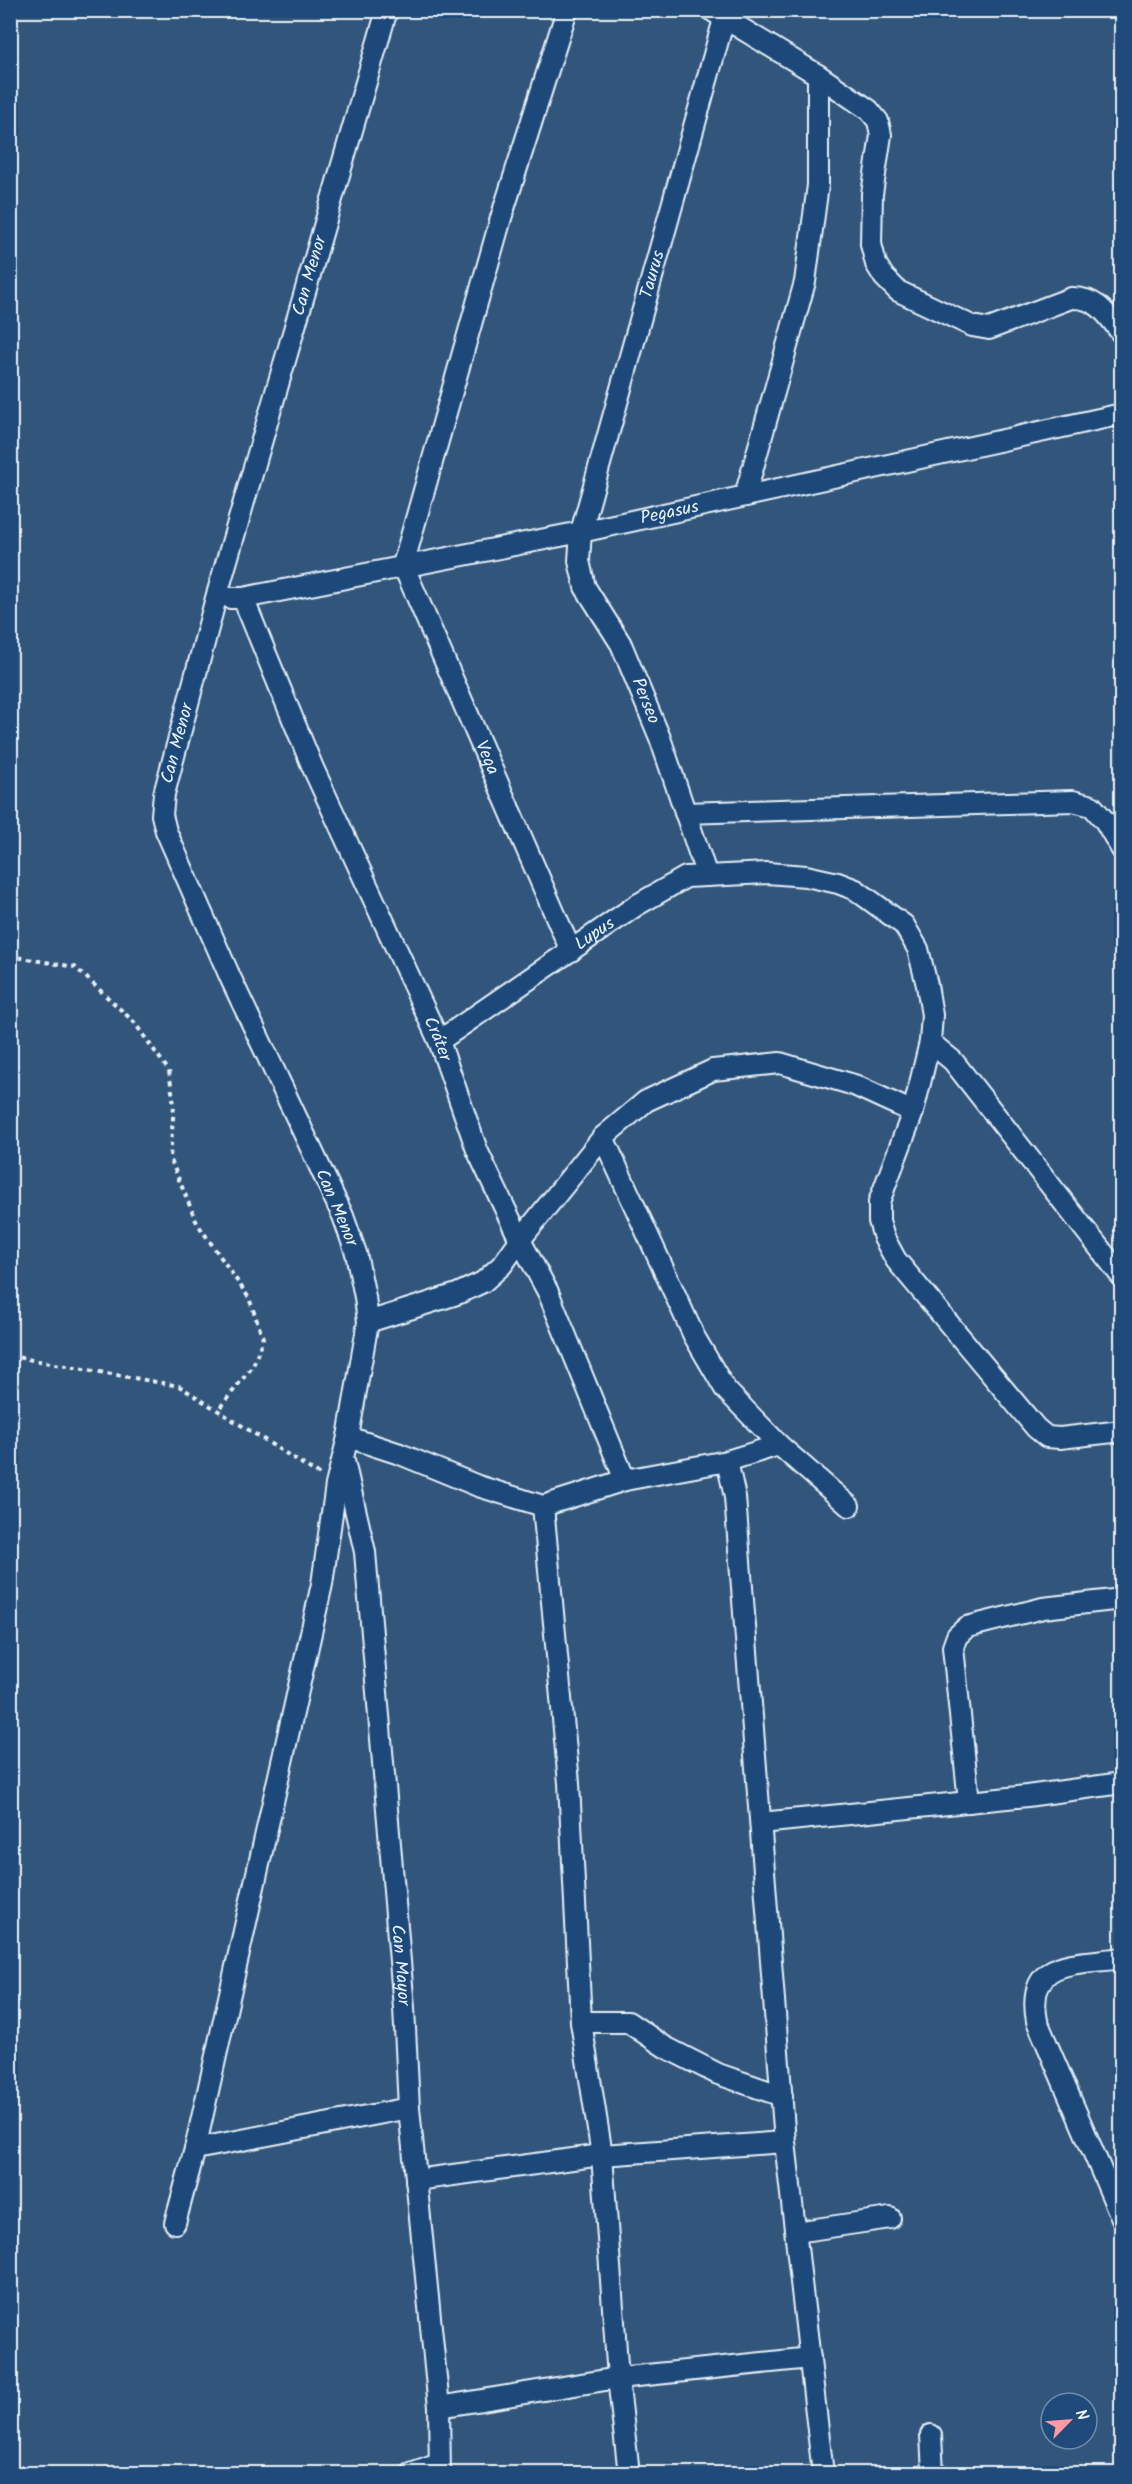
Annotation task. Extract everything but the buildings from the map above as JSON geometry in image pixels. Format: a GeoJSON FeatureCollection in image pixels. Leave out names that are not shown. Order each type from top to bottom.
{"type":"FeatureCollection","features":[{"type":"Feature","properties":{"kind":"street","name":"Can Menor"},"geometry":{"type":"LineString","coordinates":[[175,2223],[195,2149],[322,1584],[336,1485],[344,1459],[368,1322],[356,1253],[343,1216],[231,979],[166,831],[162,815],[164,794],[216,598],[387,10]]}},
{"type":"Feature","properties":{"kind":"street"},"geometry":{"type":"LineString","coordinates":[[403,565],[501,218],[567,10]]}},
{"type":"Feature","properties":{"kind":"street"},"geometry":{"type":"LineString","coordinates":[[717,15],[818,75],[870,110],[878,121],[881,135],[872,194],[872,244],[876,264],[884,277],[898,291],[972,326],[989,329],[1071,298],[1085,297],[1098,305],[1122,334]]}},
{"type":"Feature","properties":{"kind":"street","name":"Taurus"},"geometry":{"type":"LineString","coordinates":[[581,532],[717,15]]}},
{"type":"Feature","properties":{"kind":"street"},"geometry":{"type":"LineString","coordinates":[[745,496],[805,282],[818,185],[818,75]]}},
{"type":"Feature","properties":{"kind":"street","name":"Pegasus"},"geometry":{"type":"LineString","coordinates":[[216,598],[243,598],[581,532],[1122,414]]}},
{"type":"Feature","properties":{"kind":"street","name":"Perseo"},"geometry":{"type":"LineString","coordinates":[[581,532],[579,561],[585,586],[621,645],[660,738],[707,876]]}},
{"type":"Feature","properties":{"kind":"street","name":"Vega"},"geometry":{"type":"LineString","coordinates":[[403,565],[571,951]]}},
{"type":"Feature","properties":{"kind":"street","name":"Cráter"},"geometry":{"type":"LineString","coordinates":[[243,598],[313,768],[439,1041],[477,1150],[548,1292],[625,1480]]}},
{"type":"Feature","properties":{"kind":"street"},"geometry":{"type":"LineString","coordinates":[[685,813],[1073,801],[1092,806],[1105,821],[1122,850]]}},
{"type":"Feature","properties":{"kind":"street","name":"Lupus"},"geometry":{"type":"LineString","coordinates":[[439,1041],[637,905],[686,878],[767,873],[806,876],[838,883],[856,890],[904,926],[918,949],[932,1016],[930,1042],[914,1112],[879,1202],[879,1221],[884,1238],[896,1260],[1036,1428],[1047,1437],[1060,1438],[1122,1431]]}},
{"type":"Feature","properties":{"kind":"street"},"geometry":{"type":"LineString","coordinates":[[930,1042],[953,1061],[1122,1277]]}},
{"type":"Feature","properties":{"kind":"street"},"geometry":{"type":"LineString","coordinates":[[368,1322],[457,1294],[483,1282],[502,1265],[603,1137],[646,1101],[713,1070],[780,1063],[854,1085],[914,1112]]}},
{"type":"Feature","properties":{"kind":"street"},"geometry":{"type":"LineString","coordinates":[[603,1137],[694,1336],[725,1389],[779,1445],[849,1506]]}},
{"type":"Feature","properties":{"kind":"street"},"geometry":{"type":"LineString","coordinates":[[348,1437],[400,1454],[478,1486],[543,1506],[625,1480],[727,1461],[779,1445]]}},
{"type":"Feature","properties":{"kind":"street","name":"Can Mayor"},"geometry":{"type":"LineString","coordinates":[[344,1459],[365,1552],[404,2008],[409,2108],[439,2407],[440,2469]]}},
{"type":"Feature","properties":{"kind":"street"},"geometry":{"type":"LineString","coordinates":[[727,1461],[735,1497],[785,2142],[823,2474]]}},
{"type":"Feature","properties":{"kind":"street"},"geometry":{"type":"LineString","coordinates":[[543,1506],[569,1783],[581,2022],[602,2155],[618,2378],[629,2474]]}},
{"type":"Feature","properties":{"kind":"street"},"geometry":{"type":"LineString","coordinates":[[969,1802],[953,1647],[957,1636],[967,1627],[1043,1608],[1122,1599]]}},
{"type":"Feature","properties":{"kind":"street"},"geometry":{"type":"LineString","coordinates":[[761,1823],[969,1802],[1122,1783]]}},
{"type":"Feature","properties":{"kind":"street"},"geometry":{"type":"LineString","coordinates":[[1122,1958],[1058,1967],[1044,1975],[1036,1987],[1033,2003],[1037,2021],[1122,2219]]}},
{"type":"Feature","properties":{"kind":"street"},"geometry":{"type":"LineString","coordinates":[[581,2022],[628,2022],[665,2047],[718,2074],[782,2096]]}},
{"type":"Feature","properties":{"kind":"street"},"geometry":{"type":"LineString","coordinates":[[195,2149],[409,2108]]}},
{"type":"Feature","properties":{"kind":"street"},"geometry":{"type":"LineString","coordinates":[[416,2180],[602,2155],[785,2142]]}},
{"type":"Feature","properties":{"kind":"street"},"geometry":{"type":"LineString","coordinates":[[796,2232],[890,2218]]}},
{"type":"Feature","properties":{"kind":"street"},"geometry":{"type":"LineString","coordinates":[[439,2407],[618,2378],[810,2358]]}},
{"type":"Feature","properties":{"kind":"street"},"geometry":{"type":"LineString","coordinates":[[932,2435],[933,2474]]}},
{"type":"Feature","properties":{"kind":"street"},"geometry":{"type":"LineString","coordinates":[[411,2474],[440,2469]]}},
{"type":"Feature","properties":{"kind":"path"},"geometry":{"type":"LineString","coordinates":[[10,956],[75,967],[134,1022],[169,1071],[174,1105],[171,1158],[196,1223],[249,1299],[264,1338],[253,1366],[218,1410]]}},
{"type":"Feature","properties":{"kind":"path"},"geometry":{"type":"LineString","coordinates":[[10,1356],[179,1386],[336,1485]]}}]}
